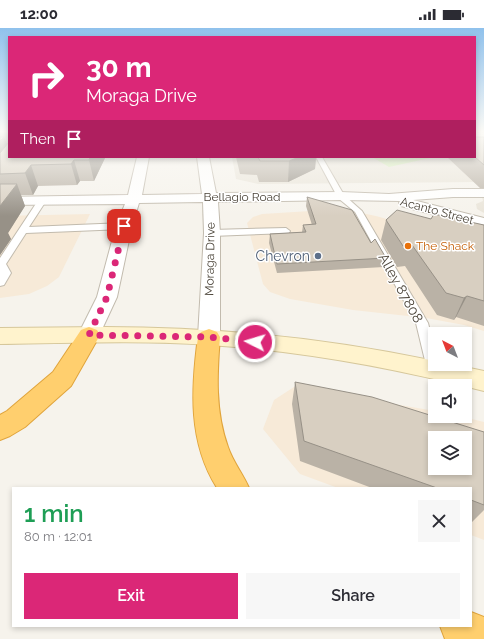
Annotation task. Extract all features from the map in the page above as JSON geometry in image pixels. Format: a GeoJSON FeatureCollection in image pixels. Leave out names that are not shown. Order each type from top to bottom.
{"type":"FeatureCollection","features":[{"type":"Feature","properties":{"kind":"highway"},"geometry":{"type":"LineString","coordinates":[[0,428],[16,420],[62,380],[89,335]]}},
{"type":"Feature","properties":{"kind":"highway"},"geometry":{"type":"LineString","coordinates":[[209,337],[204,383],[205,416],[220,466],[233,487]]}},
{"type":"Feature","properties":{"kind":"highway"},"geometry":{"type":"LineString","coordinates":[[462,627],[484,636]]}},
{"type":"Feature","properties":{"kind":"main road"},"geometry":{"type":"LineString","coordinates":[[0,336],[89,335],[209,337],[332,350],[428,368]]}},
{"type":"Feature","properties":{"kind":"main road"},"geometry":{"type":"LineString","coordinates":[[442,371],[484,381]]}},
{"type":"Feature","properties":{"kind":"street"},"geometry":{"type":"LineString","coordinates":[[89,335],[107,297],[124,226],[134,198],[142,160]]}},
{"type":"Feature","properties":{"kind":"street","name":"Moraga Drive"},"geometry":{"type":"LineString","coordinates":[[203,160],[210,197],[212,233],[209,337]]}},
{"type":"Feature","properties":{"kind":"street","name":"Bellagio Road"},"geometry":{"type":"LineString","coordinates":[[0,201],[210,197],[341,196],[389,198],[453,193],[484,193]]}},
{"type":"Feature","properties":{"kind":"street","name":"Acanto Street"},"geometry":{"type":"LineString","coordinates":[[389,198],[484,224]]}},
{"type":"Feature","properties":{"kind":"lane","name":"Alley 87808"},"geometry":{"type":"LineString","coordinates":[[320,160],[341,196],[358,211],[422,323],[428,348]]}},
{"type":"Feature","properties":{"kind":"lane"},"geometry":{"type":"LineString","coordinates":[[0,283],[6,273],[0,264],[42,201]]}},
{"type":"Feature","properties":{"kind":"lane"},"geometry":{"type":"LineString","coordinates":[[23,230],[124,226]]}},
{"type":"Feature","properties":{"kind":"lane"},"geometry":{"type":"LineString","coordinates":[[212,233],[286,231]]}},
{"type":"Feature","properties":{"kind":"shaded area"},"geometry":{"type":"Polygon","coordinates":[[[232,160],[484,160],[484,213],[477,209],[476,204],[483,201],[479,182],[258,184],[236,179],[232,160]]]}},
{"type":"Feature","properties":{"kind":"shaded area"},"geometry":{"type":"Polygon","coordinates":[[[342,209],[376,216],[484,246],[484,331],[464,325],[426,318],[353,310],[290,299],[270,292],[263,284],[247,223],[253,217],[262,214],[342,209]]]}},
{"type":"Feature","properties":{"kind":"shaded area"},"geometry":{"type":"Polygon","coordinates":[[[90,214],[59,277],[47,286],[29,294],[0,298],[0,216],[90,214]]]}},
{"type":"Feature","properties":{"kind":"shaded area"},"geometry":{"type":"Polygon","coordinates":[[[294,387],[428,410],[428,423],[472,423],[472,419],[484,422],[484,540],[472,535],[472,487],[335,487],[300,474],[263,429],[274,400],[294,387]]]}},
{"type":"Feature","properties":{"kind":"green space"},"geometry":{"type":"Polygon","coordinates":[[[376,160],[423,160],[389,167],[376,160]]]}},
{"type":"Feature","properties":{"kind":"building"},"geometry":{"type":"Polygon","coordinates":[[[0,160],[89,160],[74,160],[71,164],[31,165],[25,173],[0,174],[0,160]]]}},
{"type":"Feature","properties":{"kind":"building"},"geometry":{"type":"Polygon","coordinates":[[[259,160],[293,160],[289,161],[260,161],[259,160]]]}},
{"type":"Feature","properties":{"kind":"building"},"geometry":{"type":"Polygon","coordinates":[[[478,160],[484,160],[484,165],[478,160]]]}},
{"type":"Feature","properties":{"kind":"building"},"geometry":{"type":"Polygon","coordinates":[[[0,184],[17,184],[0,206],[0,184]]]}},
{"type":"Feature","properties":{"kind":"building"},"geometry":{"type":"Polygon","coordinates":[[[307,197],[352,210],[371,243],[375,239],[386,258],[277,264],[270,234],[306,232],[303,225],[316,224],[307,197]]]}},
{"type":"Feature","properties":{"kind":"building"},"geometry":{"type":"Polygon","coordinates":[[[397,210],[431,219],[434,214],[484,225],[484,301],[467,296],[464,298],[446,293],[412,245],[403,246],[386,220],[397,210]]]}},
{"type":"Feature","properties":{"kind":"building"},"geometry":{"type":"Polygon","coordinates":[[[295,382],[372,397],[428,414],[428,423],[455,423],[484,432],[484,505],[472,500],[472,487],[434,487],[304,441],[295,382]]]}},
{"type":"Feature","properties":{"kind":"place","name":"The Shack"},"geometry":{"type":"Point","coordinates":[408,246]}},
{"type":"Feature","properties":{"kind":"place","name":"Chevron"},"geometry":{"type":"Point","coordinates":[318,256]}},
{"type":"Feature","properties":{"kind":"route"},"geometry":{"type":"LineString","coordinates":[[124,226],[107,297],[89,335],[209,337],[255,342]]}}]}
